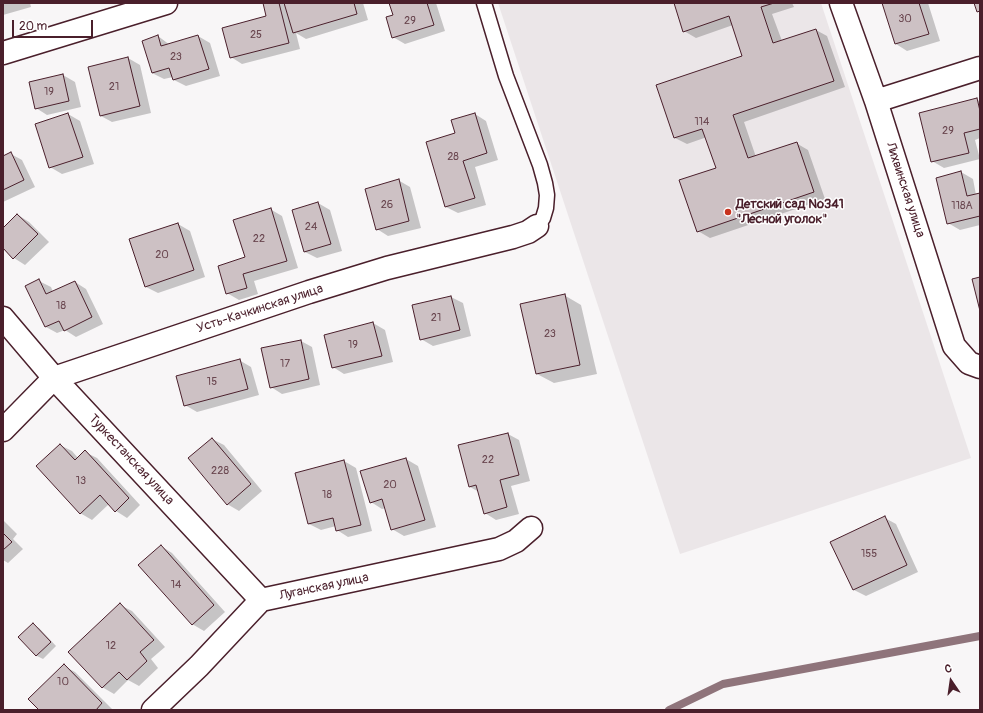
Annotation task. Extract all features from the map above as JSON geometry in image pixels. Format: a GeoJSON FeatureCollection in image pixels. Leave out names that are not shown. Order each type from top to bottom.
{"type":"FeatureCollection","features":[{"type":"Feature","properties":{"kind":"street"},"geometry":{"type":"LineString","coordinates":[[3,53],[166,3]]}},
{"type":"Feature","properties":{"kind":"street","name":"Лихвинская улица"},"geometry":{"type":"LineString","coordinates":[[841,3],[876,101],[954,346],[969,363],[980,367]]}},
{"type":"Feature","properties":{"kind":"street"},"geometry":{"type":"LineString","coordinates":[[876,101],[980,68]]}},
{"type":"Feature","properties":{"kind":"street","name":"Усть-Качкинская улица"},"geometry":{"type":"LineString","coordinates":[[3,430],[54,378],[309,292],[402,264],[513,237],[528,232],[537,226]]}},
{"type":"Feature","properties":{"kind":"street","name":"Туркестанская улица"},"geometry":{"type":"LineString","coordinates":[[3,318],[54,378],[261,600]]}},
{"type":"Feature","properties":{"kind":"street","name":"Луганская улица"},"geometry":{"type":"LineString","coordinates":[[153,710],[199,666],[261,600],[499,549],[516,541],[531,528]]}},
{"type":"Feature","properties":{"kind":"lane"},"geometry":{"type":"LineString","coordinates":[[484,3],[506,76],[540,165],[545,183],[547,196],[546,208],[543,218],[537,226]]}},
{"type":"Feature","properties":{"kind":"shaded area","name":"Детский сад №341 \"Лесной уголок\""},"geometry":{"type":"Polygon","coordinates":[[[498,3],[821,3],[971,458],[680,554],[498,3]]]}},
{"type":"Feature","properties":{"kind":"building"},"geometry":{"type":"Polygon","coordinates":[[[263,3],[279,3],[289,43],[230,58],[222,28],[266,16],[263,3]]]}},
{"type":"Feature","properties":{"kind":"building"},"geometry":{"type":"Polygon","coordinates":[[[284,3],[354,3],[357,14],[293,33],[284,3]]]}},
{"type":"Feature","properties":{"kind":"building"},"geometry":{"type":"Polygon","coordinates":[[[389,3],[427,3],[434,25],[392,38],[386,17],[393,15],[389,3]]]}},
{"type":"Feature","properties":{"kind":"building"},"geometry":{"type":"Polygon","coordinates":[[[674,3],[774,3],[761,7],[773,43],[816,29],[834,81],[733,115],[748,158],[797,142],[814,192],[697,232],[679,180],[716,168],[702,129],[674,138],[656,85],[742,56],[729,16],[683,32],[674,3]]]}},
{"type":"Feature","properties":{"kind":"building"},"geometry":{"type":"Polygon","coordinates":[[[882,3],[919,3],[929,34],[895,44],[882,3]]]}},
{"type":"Feature","properties":{"kind":"building"},"geometry":{"type":"Polygon","coordinates":[[[974,3],[980,3],[980,11],[977,12],[974,3]]]}},
{"type":"Feature","properties":{"kind":"building"},"geometry":{"type":"Polygon","coordinates":[[[158,35],[161,46],[198,35],[209,69],[173,80],[169,68],[152,73],[142,41],[158,35]]]}},
{"type":"Feature","properties":{"kind":"building"},"geometry":{"type":"Polygon","coordinates":[[[128,57],[140,106],[100,116],[88,67],[128,57]]]}},
{"type":"Feature","properties":{"kind":"building"},"geometry":{"type":"Polygon","coordinates":[[[63,74],[69,101],[35,109],[29,82],[63,74]]]}},
{"type":"Feature","properties":{"kind":"building"},"geometry":{"type":"Polygon","coordinates":[[[977,98],[980,111],[980,129],[964,133],[969,153],[931,162],[919,113],[977,98]]]}},
{"type":"Feature","properties":{"kind":"building"},"geometry":{"type":"Polygon","coordinates":[[[68,113],[83,157],[49,168],[35,124],[68,113]]]}},
{"type":"Feature","properties":{"kind":"building"},"geometry":{"type":"Polygon","coordinates":[[[475,113],[487,153],[463,161],[475,198],[445,207],[426,142],[455,133],[451,120],[475,113]]]}},
{"type":"Feature","properties":{"kind":"building"},"geometry":{"type":"Polygon","coordinates":[[[11,152],[24,180],[3,190],[3,156],[11,152]]]}},
{"type":"Feature","properties":{"kind":"building"},"geometry":{"type":"Polygon","coordinates":[[[961,171],[967,196],[980,193],[980,216],[947,224],[936,178],[961,171]]]}},
{"type":"Feature","properties":{"kind":"building"},"geometry":{"type":"Polygon","coordinates":[[[399,179],[409,221],[376,230],[365,189],[399,179]]]}},
{"type":"Feature","properties":{"kind":"building"},"geometry":{"type":"Polygon","coordinates":[[[318,202],[331,244],[304,252],[292,210],[318,202]]]}},
{"type":"Feature","properties":{"kind":"building"},"geometry":{"type":"Polygon","coordinates":[[[271,208],[287,261],[243,274],[247,288],[226,294],[218,266],[245,257],[233,220],[271,208]]]}},
{"type":"Feature","properties":{"kind":"building"},"geometry":{"type":"Polygon","coordinates":[[[17,214],[38,234],[13,259],[3,248],[3,228],[17,214]]]}},
{"type":"Feature","properties":{"kind":"building"},"geometry":{"type":"Polygon","coordinates":[[[178,223],[194,270],[145,287],[129,239],[178,223]]]}},
{"type":"Feature","properties":{"kind":"building"},"geometry":{"type":"Polygon","coordinates":[[[980,277],[980,311],[972,279],[980,277]]]}},
{"type":"Feature","properties":{"kind":"building"},"geometry":{"type":"Polygon","coordinates":[[[39,279],[46,294],[75,281],[92,317],[64,331],[59,321],[45,327],[25,286],[39,279]]]}},
{"type":"Feature","properties":{"kind":"building"},"geometry":{"type":"Polygon","coordinates":[[[565,294],[580,365],[536,374],[520,304],[565,294]]]}},
{"type":"Feature","properties":{"kind":"building"},"geometry":{"type":"Polygon","coordinates":[[[451,296],[460,330],[420,340],[412,305],[451,296]]]}},
{"type":"Feature","properties":{"kind":"building"},"geometry":{"type":"Polygon","coordinates":[[[373,322],[382,356],[332,368],[324,335],[373,322]]]}},
{"type":"Feature","properties":{"kind":"building"},"geometry":{"type":"Polygon","coordinates":[[[301,340],[309,379],[270,388],[261,348],[301,340]]]}},
{"type":"Feature","properties":{"kind":"building"},"geometry":{"type":"Polygon","coordinates":[[[240,359],[248,389],[184,406],[176,376],[240,359]]]}},
{"type":"Feature","properties":{"kind":"building"},"geometry":{"type":"Polygon","coordinates":[[[508,433],[519,475],[500,480],[507,507],[484,514],[476,485],[469,487],[458,445],[508,433]]]}},
{"type":"Feature","properties":{"kind":"building"},"geometry":{"type":"Polygon","coordinates":[[[212,438],[251,484],[227,505],[188,458],[212,438]]]}},
{"type":"Feature","properties":{"kind":"building"},"geometry":{"type":"Polygon","coordinates":[[[60,444],[75,460],[85,450],[129,498],[115,512],[100,495],[80,514],[36,466],[60,444]]]}},
{"type":"Feature","properties":{"kind":"building"},"geometry":{"type":"Polygon","coordinates":[[[406,458],[425,520],[391,530],[382,499],[370,503],[360,471],[406,458]]]}},
{"type":"Feature","properties":{"kind":"building"},"geometry":{"type":"Polygon","coordinates":[[[344,460],[361,525],[336,531],[333,518],[308,524],[295,473],[344,460]]]}},
{"type":"Feature","properties":{"kind":"building"},"geometry":{"type":"Polygon","coordinates":[[[885,516],[907,565],[853,590],[830,542],[885,516]]]}},
{"type":"Feature","properties":{"kind":"building"},"geometry":{"type":"Polygon","coordinates":[[[3,533],[12,542],[3,550],[3,533]]]}},
{"type":"Feature","properties":{"kind":"building"},"geometry":{"type":"Polygon","coordinates":[[[161,545],[214,605],[192,625],[138,565],[161,545]]]}},
{"type":"Feature","properties":{"kind":"building"},"geometry":{"type":"Polygon","coordinates":[[[120,603],[154,640],[140,652],[147,661],[127,680],[119,672],[102,688],[68,652],[120,603]]]}},
{"type":"Feature","properties":{"kind":"building"},"geometry":{"type":"Polygon","coordinates":[[[33,623],[51,642],[36,656],[18,637],[33,623]]]}},
{"type":"Feature","properties":{"kind":"building"},"geometry":{"type":"Polygon","coordinates":[[[64,664],[102,703],[96,710],[39,710],[28,699],[64,664]]]}},
{"type":"Feature","properties":{"kind":"waterway"},"geometry":{"type":"LineString","coordinates":[[669,710],[723,684],[980,636]]}},
{"type":"Feature","properties":{"kind":"place","name":"Детский сад №341 \"Лесной уголок\""},"geometry":{"type":"Point","coordinates":[728,212]}}]}
